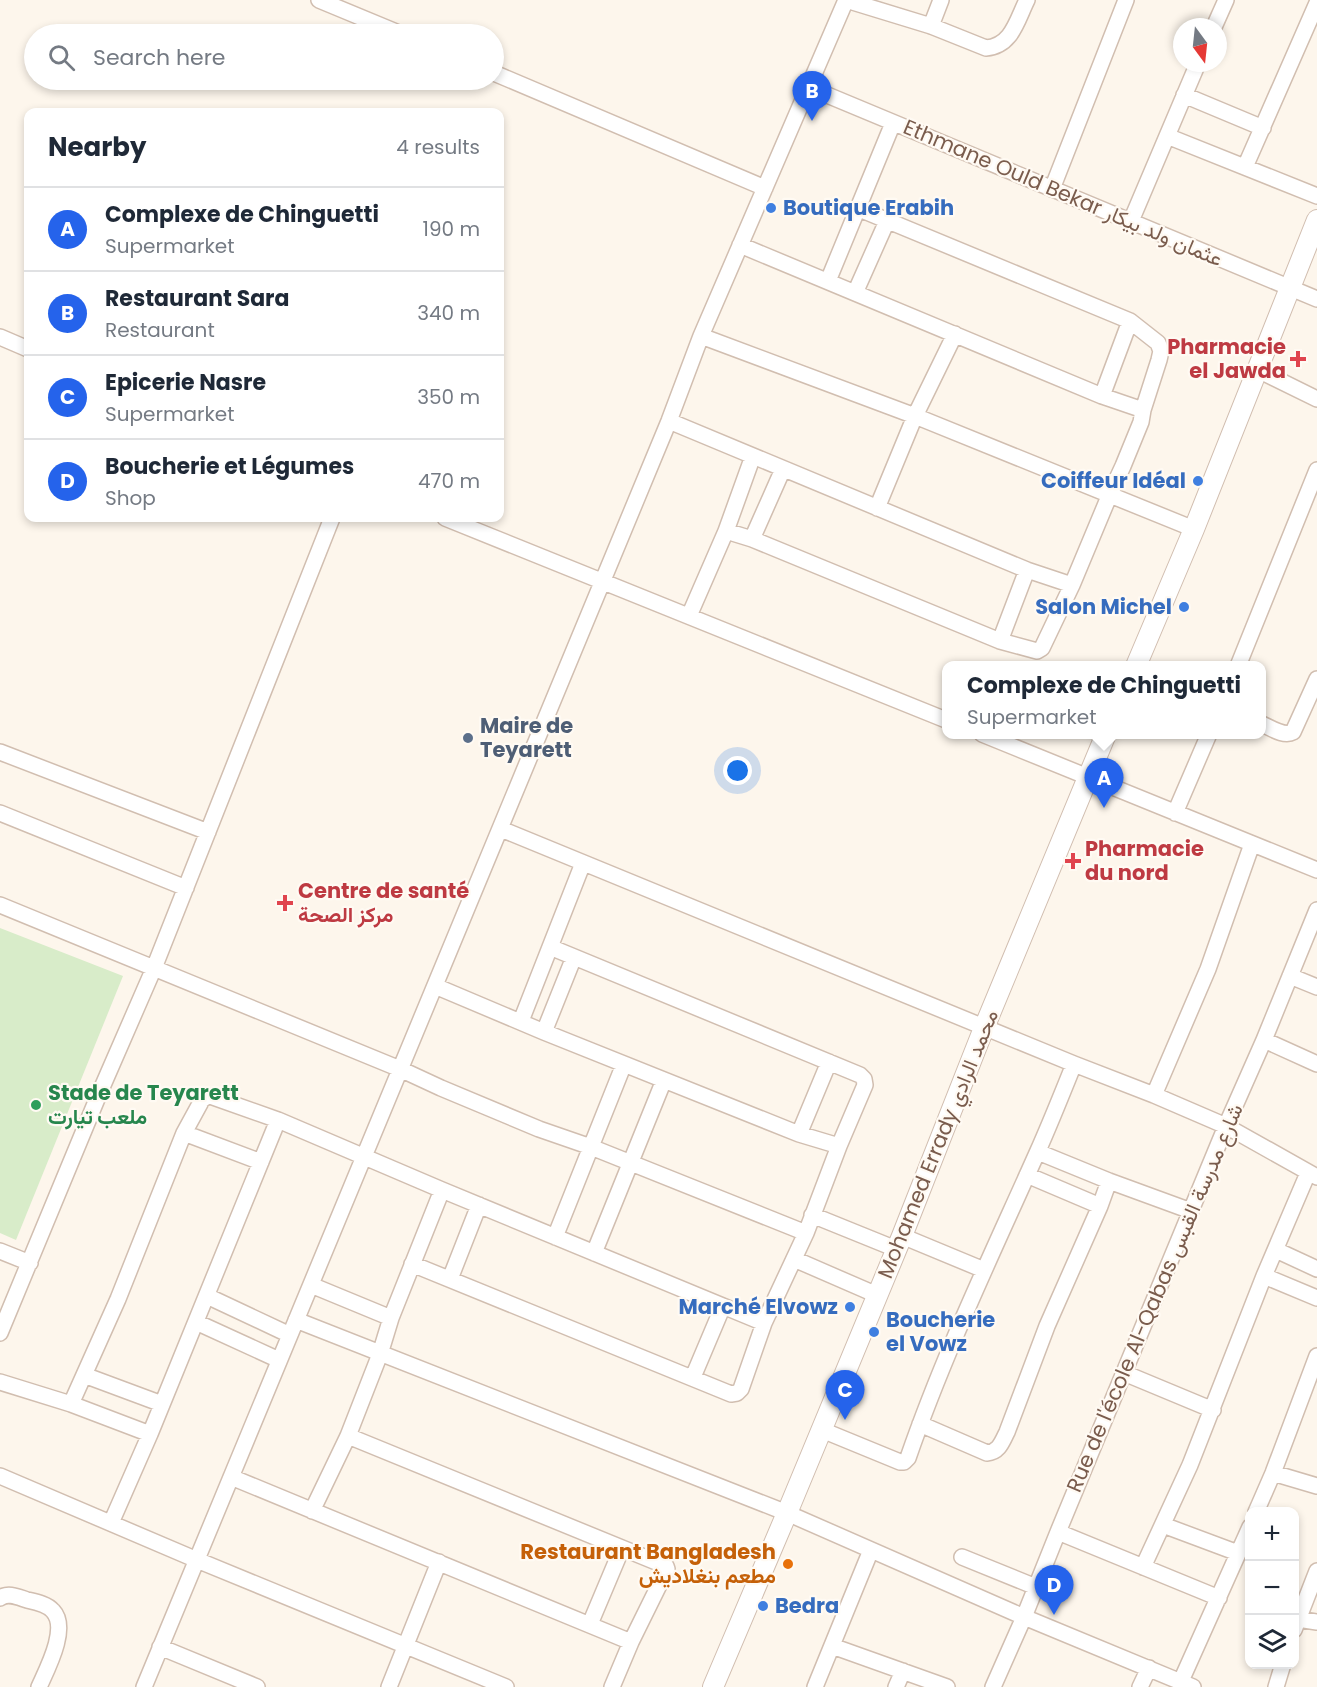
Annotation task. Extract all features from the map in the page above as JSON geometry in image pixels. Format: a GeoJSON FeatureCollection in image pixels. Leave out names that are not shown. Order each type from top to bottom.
{"type":"FeatureCollection","features":[{"type":"Feature","properties":{"kind":"street"},"geometry":{"type":"LineString","coordinates":[[319,0],[377,24]]}},
{"type":"Feature","properties":{"kind":"street"},"geometry":{"type":"LineString","coordinates":[[144,1687],[501,829],[669,421],[701,336],[846,0],[931,26],[986,48],[996,47],[1005,41],[1027,0]]}},
{"type":"Feature","properties":{"kind":"street"},"geometry":{"type":"LineString","coordinates":[[931,26],[941,0]]}},
{"type":"Feature","properties":{"kind":"street"},"geometry":{"type":"LineString","coordinates":[[1052,189],[1126,0]]}},
{"type":"Feature","properties":{"kind":"street"},"geometry":{"type":"LineString","coordinates":[[1218,18],[1226,0]]}},
{"type":"Feature","properties":{"kind":"street"},"geometry":{"type":"LineString","coordinates":[[1245,167],[1317,3]]}},
{"type":"Feature","properties":{"kind":"street"},"geometry":{"type":"LineString","coordinates":[[1131,221],[1194,72]]}},
{"type":"Feature","properties":{"kind":"street"},"geometry":{"type":"LineString","coordinates":[[504,78],[765,188]]}},
{"type":"Feature","properties":{"kind":"street","name":"Ethmane Ould Bekar عثمان ولد بيكار"},"geometry":{"type":"LineString","coordinates":[[808,87],[1317,299]]}},
{"type":"Feature","properties":{"kind":"street"},"geometry":{"type":"LineString","coordinates":[[1184,94],[1263,128]]}},
{"type":"Feature","properties":{"kind":"street"},"geometry":{"type":"LineString","coordinates":[[828,281],[893,123]]}},
{"type":"Feature","properties":{"kind":"street"},"geometry":{"type":"LineString","coordinates":[[1167,135],[1317,196]]}},
{"type":"Feature","properties":{"kind":"street"},"geometry":{"type":"LineString","coordinates":[[726,531],[752,539],[1000,641],[1033,651],[1040,650],[1072,585],[1141,422],[1161,351],[1158,343],[1130,321],[858,208]]}},
{"type":"Feature","properties":{"kind":"street"},"geometry":{"type":"LineString","coordinates":[[1138,661],[1194,529],[1317,220]]}},
{"type":"Feature","properties":{"kind":"street"},"geometry":{"type":"LineString","coordinates":[[855,293],[887,221]]}},
{"type":"Feature","properties":{"kind":"street"},"geometry":{"type":"LineString","coordinates":[[740,245],[1102,396],[1143,410]]}},
{"type":"Feature","properties":{"kind":"street"},"geometry":{"type":"LineString","coordinates":[[1102,396],[1130,321]]}},
{"type":"Feature","properties":{"kind":"street"},"geometry":{"type":"LineString","coordinates":[[877,508],[915,416],[955,334]]}},
{"type":"Feature","properties":{"kind":"street"},"geometry":{"type":"LineString","coordinates":[[701,336],[915,416],[1194,529]]}},
{"type":"Feature","properties":{"kind":"street"},"geometry":{"type":"LineString","coordinates":[[0,337],[24,347]]}},
{"type":"Feature","properties":{"kind":"street"},"geometry":{"type":"LineString","coordinates":[[1258,370],[1317,399]]}},
{"type":"Feature","properties":{"kind":"street"},"geometry":{"type":"LineString","coordinates":[[669,421],[1027,570],[1072,585]]}},
{"type":"Feature","properties":{"kind":"street"},"geometry":{"type":"LineString","coordinates":[[689,616],[726,531],[753,456]]}},
{"type":"Feature","properties":{"kind":"street"},"geometry":{"type":"LineString","coordinates":[[752,539],[783,469]]}},
{"type":"Feature","properties":{"kind":"street"},"geometry":{"type":"LineString","coordinates":[[1240,661],[1317,470]]}},
{"type":"Feature","properties":{"kind":"street"},"geometry":{"type":"LineString","coordinates":[[0,1334],[154,968],[330,522]]}},
{"type":"Feature","properties":{"kind":"street"},"geometry":{"type":"LineString","coordinates":[[455,522],[942,718]]}},
{"type":"Feature","properties":{"kind":"street"},"geometry":{"type":"LineString","coordinates":[[1000,641],[1027,570]]}},
{"type":"Feature","properties":{"kind":"street"},"geometry":{"type":"LineString","coordinates":[[1266,726],[1289,735],[1293,732],[1317,679]]}},
{"type":"Feature","properties":{"kind":"street"},"geometry":{"type":"LineString","coordinates":[[992,739],[1317,870]]}},
{"type":"Feature","properties":{"kind":"street","name":"Mohamed Errady محمد الرادي"},"geometry":{"type":"LineString","coordinates":[[713,1687],[822,1430],[984,1028],[1104,739]]}},
{"type":"Feature","properties":{"kind":"street"},"geometry":{"type":"LineString","coordinates":[[1175,813],[1207,739]]}},
{"type":"Feature","properties":{"kind":"street"},"geometry":{"type":"LineString","coordinates":[[0,752],[208,832]]}},
{"type":"Feature","properties":{"kind":"street"},"geometry":{"type":"LineString","coordinates":[[0,813],[186,888]]}},
{"type":"Feature","properties":{"kind":"street"},"geometry":{"type":"LineString","coordinates":[[501,829],[984,1028],[1154,1095],[1226,1126],[1312,1175],[1264,1276],[1213,1410],[1143,1567]]}},
{"type":"Feature","properties":{"kind":"street"},"geometry":{"type":"LineString","coordinates":[[1154,1095],[1208,969],[1252,844]]}},
{"type":"Feature","properties":{"kind":"street"},"geometry":{"type":"LineString","coordinates":[[521,1021],[582,863]]}},
{"type":"Feature","properties":{"kind":"street"},"geometry":{"type":"LineString","coordinates":[[0,905],[400,1069],[539,1129],[591,1147],[806,1233]]}},
{"type":"Feature","properties":{"kind":"street","name":"Rue de l'école Al-Qabas شارع مدرسة القبس"},"geometry":{"type":"LineString","coordinates":[[993,1687],[1317,910]]}},
{"type":"Feature","properties":{"kind":"street"},"geometry":{"type":"LineString","coordinates":[[412,1264],[731,1394],[741,1389],[764,1323],[806,1233],[865,1086],[864,1079],[860,1075],[550,946]]}},
{"type":"Feature","properties":{"kind":"street"},"geometry":{"type":"LineString","coordinates":[[1302,946],[1317,952]]}},
{"type":"Feature","properties":{"kind":"street"},"geometry":{"type":"LineString","coordinates":[[544,1032],[574,957]]}},
{"type":"Feature","properties":{"kind":"street"},"geometry":{"type":"LineString","coordinates":[[1290,976],[1317,987]]}},
{"type":"Feature","properties":{"kind":"street"},"geometry":{"type":"LineString","coordinates":[[435,986],[799,1134],[839,1146]]}},
{"type":"Feature","properties":{"kind":"street"},"geometry":{"type":"LineString","coordinates":[[1264,1040],[1317,1064]]}},
{"type":"Feature","properties":{"kind":"street"},"geometry":{"type":"LineString","coordinates":[[799,1134],[829,1062]]}},
{"type":"Feature","properties":{"kind":"street"},"geometry":{"type":"LineString","coordinates":[[555,1237],[624,1064]]}},
{"type":"Feature","properties":{"kind":"street"},"geometry":{"type":"LineString","coordinates":[[822,1430],[900,1462],[908,1458],[984,1270],[1038,1152],[1074,1064]]}},
{"type":"Feature","properties":{"kind":"street"},"geometry":{"type":"LineString","coordinates":[[594,1253],[664,1080]]}},
{"type":"Feature","properties":{"kind":"street"},"geometry":{"type":"LineString","coordinates":[[71,1404],[118,1299],[184,1133],[202,1100],[210,1095],[278,1120],[764,1323]]}},
{"type":"Feature","properties":{"kind":"street"},"geometry":{"type":"LineString","coordinates":[[111,1523],[150,1434],[278,1120]]}},
{"type":"Feature","properties":{"kind":"street"},"geometry":{"type":"LineString","coordinates":[[184,1133],[261,1162]]}},
{"type":"Feature","properties":{"kind":"street"},"geometry":{"type":"LineString","coordinates":[[1038,1152],[1191,1211]]}},
{"type":"Feature","properties":{"kind":"street"},"geometry":{"type":"LineString","coordinates":[[1027,1175],[1100,1206]]}},
{"type":"Feature","properties":{"kind":"street"},"geometry":{"type":"LineString","coordinates":[[920,1424],[987,1453],[993,1453],[998,1448],[1007,1432],[1047,1326],[1109,1181]]}},
{"type":"Feature","properties":{"kind":"street"},"geometry":{"type":"LineString","coordinates":[[312,1511],[348,1436],[380,1354],[390,1318],[442,1190]]}},
{"type":"Feature","properties":{"kind":"street"},"geometry":{"type":"LineString","coordinates":[[450,1279],[479,1205]]}},
{"type":"Feature","properties":{"kind":"street"},"geometry":{"type":"LineString","coordinates":[[812,1215],[984,1270]]}},
{"type":"Feature","properties":{"kind":"street"},"geometry":{"type":"LineString","coordinates":[[1276,1250],[1317,1269]]}},
{"type":"Feature","properties":{"kind":"street"},"geometry":{"type":"LineString","coordinates":[[0,1251],[30,1263]]}},
{"type":"Feature","properties":{"kind":"street"},"geometry":{"type":"LineString","coordinates":[[794,1259],[877,1296]]}},
{"type":"Feature","properties":{"kind":"street"},"geometry":{"type":"LineString","coordinates":[[1264,1276],[1317,1298]]}},
{"type":"Feature","properties":{"kind":"street"},"geometry":{"type":"LineString","coordinates":[[311,1285],[390,1318]]}},
{"type":"Feature","properties":{"kind":"street"},"geometry":{"type":"LineString","coordinates":[[207,1296],[290,1335]]}},
{"type":"Feature","properties":{"kind":"street"},"geometry":{"type":"LineString","coordinates":[[693,1377],[723,1306]]}},
{"type":"Feature","properties":{"kind":"street"},"geometry":{"type":"LineString","coordinates":[[296,1320],[787,1514],[1024,1617],[1187,1684],[1218,1598],[1245,1538]]}},
{"type":"Feature","properties":{"kind":"street"},"geometry":{"type":"LineString","coordinates":[[196,1322],[279,1360]]}},
{"type":"Feature","properties":{"kind":"street"},"geometry":{"type":"LineString","coordinates":[[1258,1507],[1317,1356]]}},
{"type":"Feature","properties":{"kind":"street"},"geometry":{"type":"LineString","coordinates":[[1124,1373],[1213,1410]]}},
{"type":"Feature","properties":{"kind":"street"},"geometry":{"type":"LineString","coordinates":[[84,1375],[162,1404]]}},
{"type":"Feature","properties":{"kind":"street"},"geometry":{"type":"LineString","coordinates":[[0,1382],[71,1404],[150,1434]]}},
{"type":"Feature","properties":{"kind":"street"},"geometry":{"type":"LineString","coordinates":[[348,1436],[664,1565],[667,1569],[612,1687]]}},
{"type":"Feature","properties":{"kind":"street"},"geometry":{"type":"LineString","coordinates":[[1273,1473],[1317,1486]]}},
{"type":"Feature","properties":{"kind":"street"},"geometry":{"type":"LineString","coordinates":[[0,1476],[196,1560],[506,1687]]}},
{"type":"Feature","properties":{"kind":"street"},"geometry":{"type":"LineString","coordinates":[[231,1477],[632,1642]]}},
{"type":"Feature","properties":{"kind":"street"},"geometry":{"type":"LineString","coordinates":[[1163,1525],[1238,1553]]}},
{"type":"Feature","properties":{"kind":"street"},"geometry":{"type":"LineString","coordinates":[[1058,1532],[1218,1598]]}},
{"type":"Feature","properties":{"kind":"street"},"geometry":{"type":"LineString","coordinates":[[590,1624],[621,1548]]}},
{"type":"Feature","properties":{"kind":"street"},"geometry":{"type":"LineString","coordinates":[[815,1687],[871,1550]]}},
{"type":"Feature","properties":{"kind":"street"},"geometry":{"type":"LineString","coordinates":[[962,1557],[1036,1587]]}},
{"type":"Feature","properties":{"kind":"street"},"geometry":{"type":"LineString","coordinates":[[389,1687],[439,1562]]}},
{"type":"Feature","properties":{"kind":"street"},"geometry":{"type":"LineString","coordinates":[[1299,1617],[1317,1571]]}},
{"type":"Feature","properties":{"kind":"street"},"geometry":{"type":"LineString","coordinates":[[0,1598],[14,1595],[48,1606],[55,1612],[59,1621],[60,1631],[39,1687]]}},
{"type":"Feature","properties":{"kind":"street"},"geometry":{"type":"LineString","coordinates":[[1299,1625],[1317,1622]]}},
{"type":"Feature","properties":{"kind":"street"},"geometry":{"type":"LineString","coordinates":[[832,1646],[947,1687]]}},
{"type":"Feature","properties":{"kind":"street"},"geometry":{"type":"LineString","coordinates":[[160,1647],[249,1685]]}},
{"type":"Feature","properties":{"kind":"street"},"geometry":{"type":"LineString","coordinates":[[1140,1687],[1149,1668]]}},
{"type":"Feature","properties":{"kind":"street"},"geometry":{"type":"LineString","coordinates":[[1276,1687],[1282,1669]]}},
{"type":"Feature","properties":{"kind":"street"},"geometry":{"type":"LineString","coordinates":[[896,1687],[903,1671]]}},
{"type":"Feature","properties":{"kind":"green space","name":"Stade de Teyarett ملعب تيارت"},"geometry":{"type":"Polygon","coordinates":[[[0,928],[123,976],[16,1240],[0,1233],[0,928]]]}},
{"type":"Feature","properties":{"kind":"place","name":"Restaurant Sara"},"geometry":{"type":"Point","coordinates":[812,121]}},
{"type":"Feature","properties":{"kind":"place","name":"Boutique Erabih"},"geometry":{"type":"Point","coordinates":[771,208]}},
{"type":"Feature","properties":{"kind":"place","name":"Pharmacie el Jawda"},"geometry":{"type":"Point","coordinates":[1298,359]}},
{"type":"Feature","properties":{"kind":"place","name":"Coiffeur Idéal"},"geometry":{"type":"Point","coordinates":[1198,481]}},
{"type":"Feature","properties":{"kind":"place","name":"Salon Michel"},"geometry":{"type":"Point","coordinates":[1184,607]}},
{"type":"Feature","properties":{"kind":"place","name":"Maire de Teyarett"},"geometry":{"type":"Point","coordinates":[468,738]}},
{"type":"Feature","properties":{"kind":"place","name":"Complexe de Chinguetti"},"geometry":{"type":"Point","coordinates":[1104,808]}},
{"type":"Feature","properties":{"kind":"place","name":"Pharmacie du nord"},"geometry":{"type":"Point","coordinates":[1073,861]}},
{"type":"Feature","properties":{"kind":"place","name":"Centre de santé مركز الصحة"},"geometry":{"type":"Point","coordinates":[285,903]}},
{"type":"Feature","properties":{"kind":"place","name":"Stade de Teyarett ملعب تيارت"},"geometry":{"type":"Point","coordinates":[36,1105]}},
{"type":"Feature","properties":{"kind":"place","name":"Marché Elvowz"},"geometry":{"type":"Point","coordinates":[850,1307]}},
{"type":"Feature","properties":{"kind":"place","name":"Boucherie el Vowz"},"geometry":{"type":"Point","coordinates":[874,1332]}},
{"type":"Feature","properties":{"kind":"place","name":"Epicerie Nasre"},"geometry":{"type":"Point","coordinates":[845,1420]}},
{"type":"Feature","properties":{"kind":"place","name":"Restaurant Bangladesh مطعم بنغلاديش"},"geometry":{"type":"Point","coordinates":[788,1564]}},
{"type":"Feature","properties":{"kind":"place","name":"Bedra"},"geometry":{"type":"Point","coordinates":[763,1606]}},
{"type":"Feature","properties":{"kind":"place","name":"Boucherie et Légumes"},"geometry":{"type":"Point","coordinates":[1054,1615]}}]}
